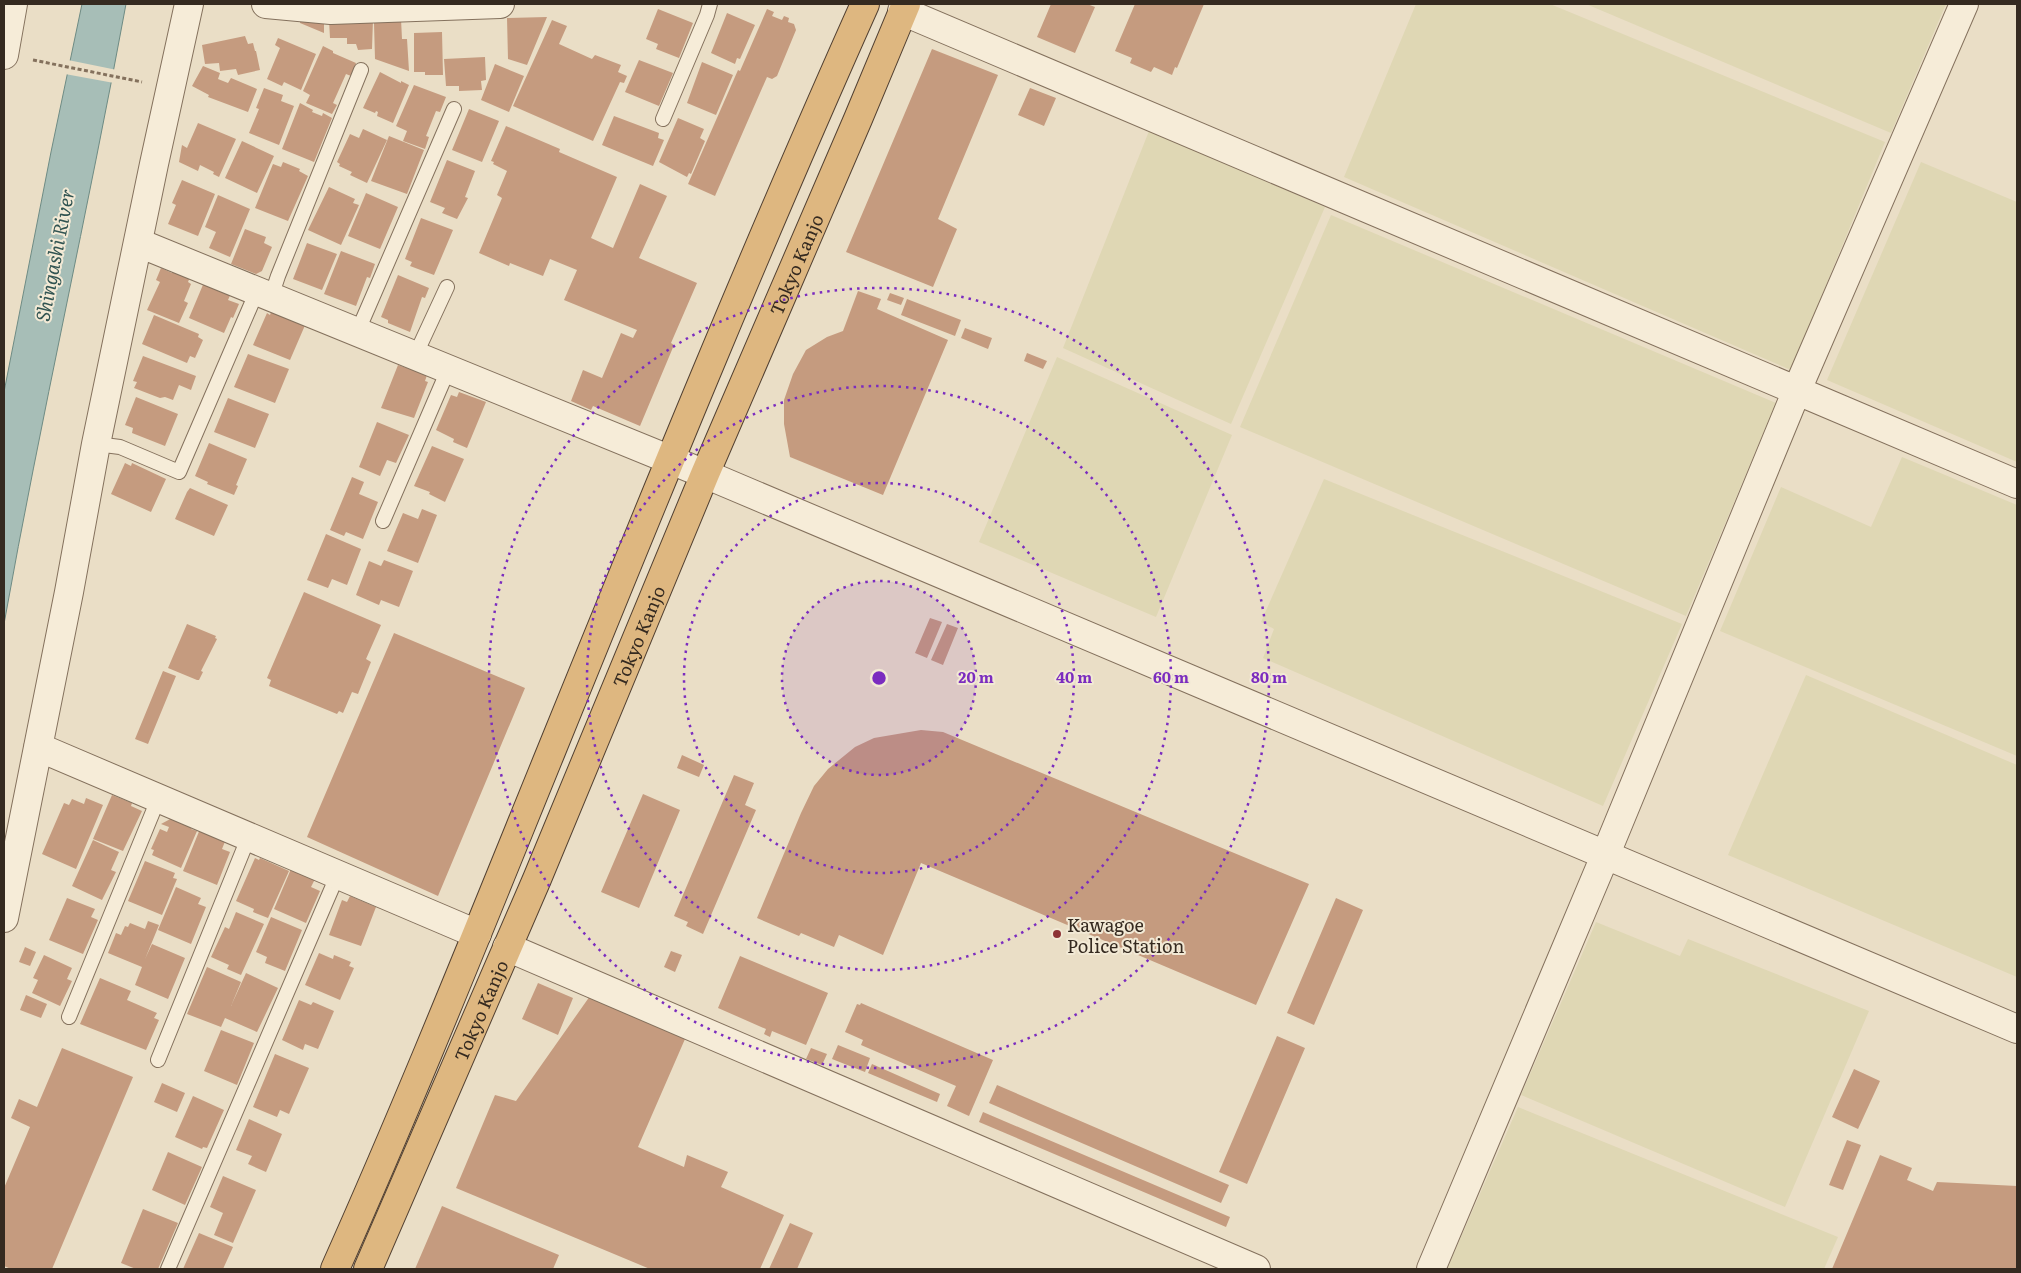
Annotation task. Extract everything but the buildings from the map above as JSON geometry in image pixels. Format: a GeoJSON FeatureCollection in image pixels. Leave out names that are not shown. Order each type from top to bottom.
{"type":"FeatureCollection","features":[{"type":"Feature","properties":{"kind":"highway","name":"Tokyo Kanjo"},"geometry":{"type":"LineString","coordinates":[[335,1269],[366,1201],[477,934],[669,461],[798,152],[865,4]]}},
{"type":"Feature","properties":{"kind":"highway","name":"Tokyo Kanjo"},"geometry":{"type":"LineString","coordinates":[[368,1269],[541,870],[705,474],[846,147],[904,7]]}},
{"type":"Feature","properties":{"kind":"street"},"geometry":{"type":"LineString","coordinates":[[13,4],[14,57]]}},
{"type":"Feature","properties":{"kind":"street"},"geometry":{"type":"LineString","coordinates":[[4,918],[96,444],[189,4]]}},
{"type":"Feature","properties":{"kind":"street"},"geometry":{"type":"LineString","coordinates":[[266,4],[331,7],[500,4]]}},
{"type":"Feature","properties":{"kind":"street"},"geometry":{"type":"LineString","coordinates":[[1431,1269],[1606,856],[1797,390],[1964,4]]}},
{"type":"Feature","properties":{"kind":"street"},"geometry":{"type":"LineString","coordinates":[[904,7],[2017,484]]}},
{"type":"Feature","properties":{"kind":"street"},"geometry":{"type":"LineString","coordinates":[[138,243],[669,461],[705,474],[2017,1029]]}},
{"type":"Feature","properties":{"kind":"street"},"geometry":{"type":"LineString","coordinates":[[38,747],[477,934]]}},
{"type":"Feature","properties":{"kind":"street"},"geometry":{"type":"LineString","coordinates":[[507,947],[1256,1269]]}},
{"type":"Feature","properties":{"kind":"lane"},"geometry":{"type":"LineString","coordinates":[[663,119],[708,15],[710,4]]}},
{"type":"Feature","properties":{"kind":"lane"},"geometry":{"type":"LineString","coordinates":[[96,444],[120,447],[179,472],[264,294],[278,276],[361,70]]}},
{"type":"Feature","properties":{"kind":"lane"},"geometry":{"type":"LineString","coordinates":[[357,332],[454,109]]}},
{"type":"Feature","properties":{"kind":"lane"},"geometry":{"type":"LineString","coordinates":[[415,356],[447,286]]}},
{"type":"Feature","properties":{"kind":"lane"},"geometry":{"type":"LineString","coordinates":[[383,521],[448,370]]}},
{"type":"Feature","properties":{"kind":"lane"},"geometry":{"type":"LineString","coordinates":[[69,1017],[159,797]]}},
{"type":"Feature","properties":{"kind":"lane"},"geometry":{"type":"LineString","coordinates":[[158,1060],[248,836]]}},
{"type":"Feature","properties":{"kind":"lane"},"geometry":{"type":"LineString","coordinates":[[168,1269],[338,874]]}},
{"type":"Feature","properties":{"kind":"path"},"geometry":{"type":"LineString","coordinates":[[14,57],[151,84]]}},
{"type":"Feature","properties":{"kind":"shaded area"},"geometry":{"type":"Polygon","coordinates":[[[1416,4],[1550,4],[1885,142],[1791,370],[1344,177],[1416,4]]]}},
{"type":"Feature","properties":{"kind":"shaded area"},"geometry":{"type":"Polygon","coordinates":[[[1586,4],[1946,4],[1891,133],[1586,4]]]}},
{"type":"Feature","properties":{"kind":"shaded area"},"geometry":{"type":"Polygon","coordinates":[[[1149,131],[1325,207],[1231,424],[1063,348],[1149,131]]]}},
{"type":"Feature","properties":{"kind":"shaded area"},"geometry":{"type":"Polygon","coordinates":[[[1921,162],[2017,202],[2017,462],[1827,380],[1921,162]]]}},
{"type":"Feature","properties":{"kind":"shaded area"},"geometry":{"type":"Polygon","coordinates":[[[1331,215],[1776,403],[1686,616],[1240,427],[1331,215]]]}},
{"type":"Feature","properties":{"kind":"shaded area"},"geometry":{"type":"Polygon","coordinates":[[[1057,357],[1232,435],[1156,617],[979,542],[1057,357]]]}},
{"type":"Feature","properties":{"kind":"shaded area"},"geometry":{"type":"Polygon","coordinates":[[[1902,457],[2017,505],[2017,756],[1720,631],[1781,487],[1871,527],[1902,457]]]}},
{"type":"Feature","properties":{"kind":"shaded area"},"geometry":{"type":"Polygon","coordinates":[[[1324,479],[1682,624],[1603,806],[1263,658],[1274,629],[1261,622],[1324,479]]]}},
{"type":"Feature","properties":{"kind":"shaded area"},"geometry":{"type":"Polygon","coordinates":[[[1806,675],[2017,765],[2017,977],[1728,855],[1806,675]]]}},
{"type":"Feature","properties":{"kind":"shaded area"},"geometry":{"type":"Polygon","coordinates":[[[1596,922],[1680,956],[1688,939],[1869,1011],[1785,1207],[1521,1095],[1596,922]]]}},
{"type":"Feature","properties":{"kind":"shaded area"},"geometry":{"type":"Polygon","coordinates":[[[1518,1107],[1838,1237],[1824,1269],[1447,1269],[1518,1107]]]}},
{"type":"Feature","properties":{"kind":"water","name":"Shingashi River"},"geometry":{"type":"Polygon","coordinates":[[[82,4],[126,4],[4,624],[4,392],[82,4]]]}},
{"type":"Feature","properties":{"kind":"pier"},"geometry":{"type":"Polygon","coordinates":[[[68,60],[117,70],[114,83],[65,74],[68,60]]]}},
{"type":"Feature","properties":{"kind":"place","name":"Kawagoe Police Station"},"geometry":{"type":"Point","coordinates":[1057,934]}}]}
